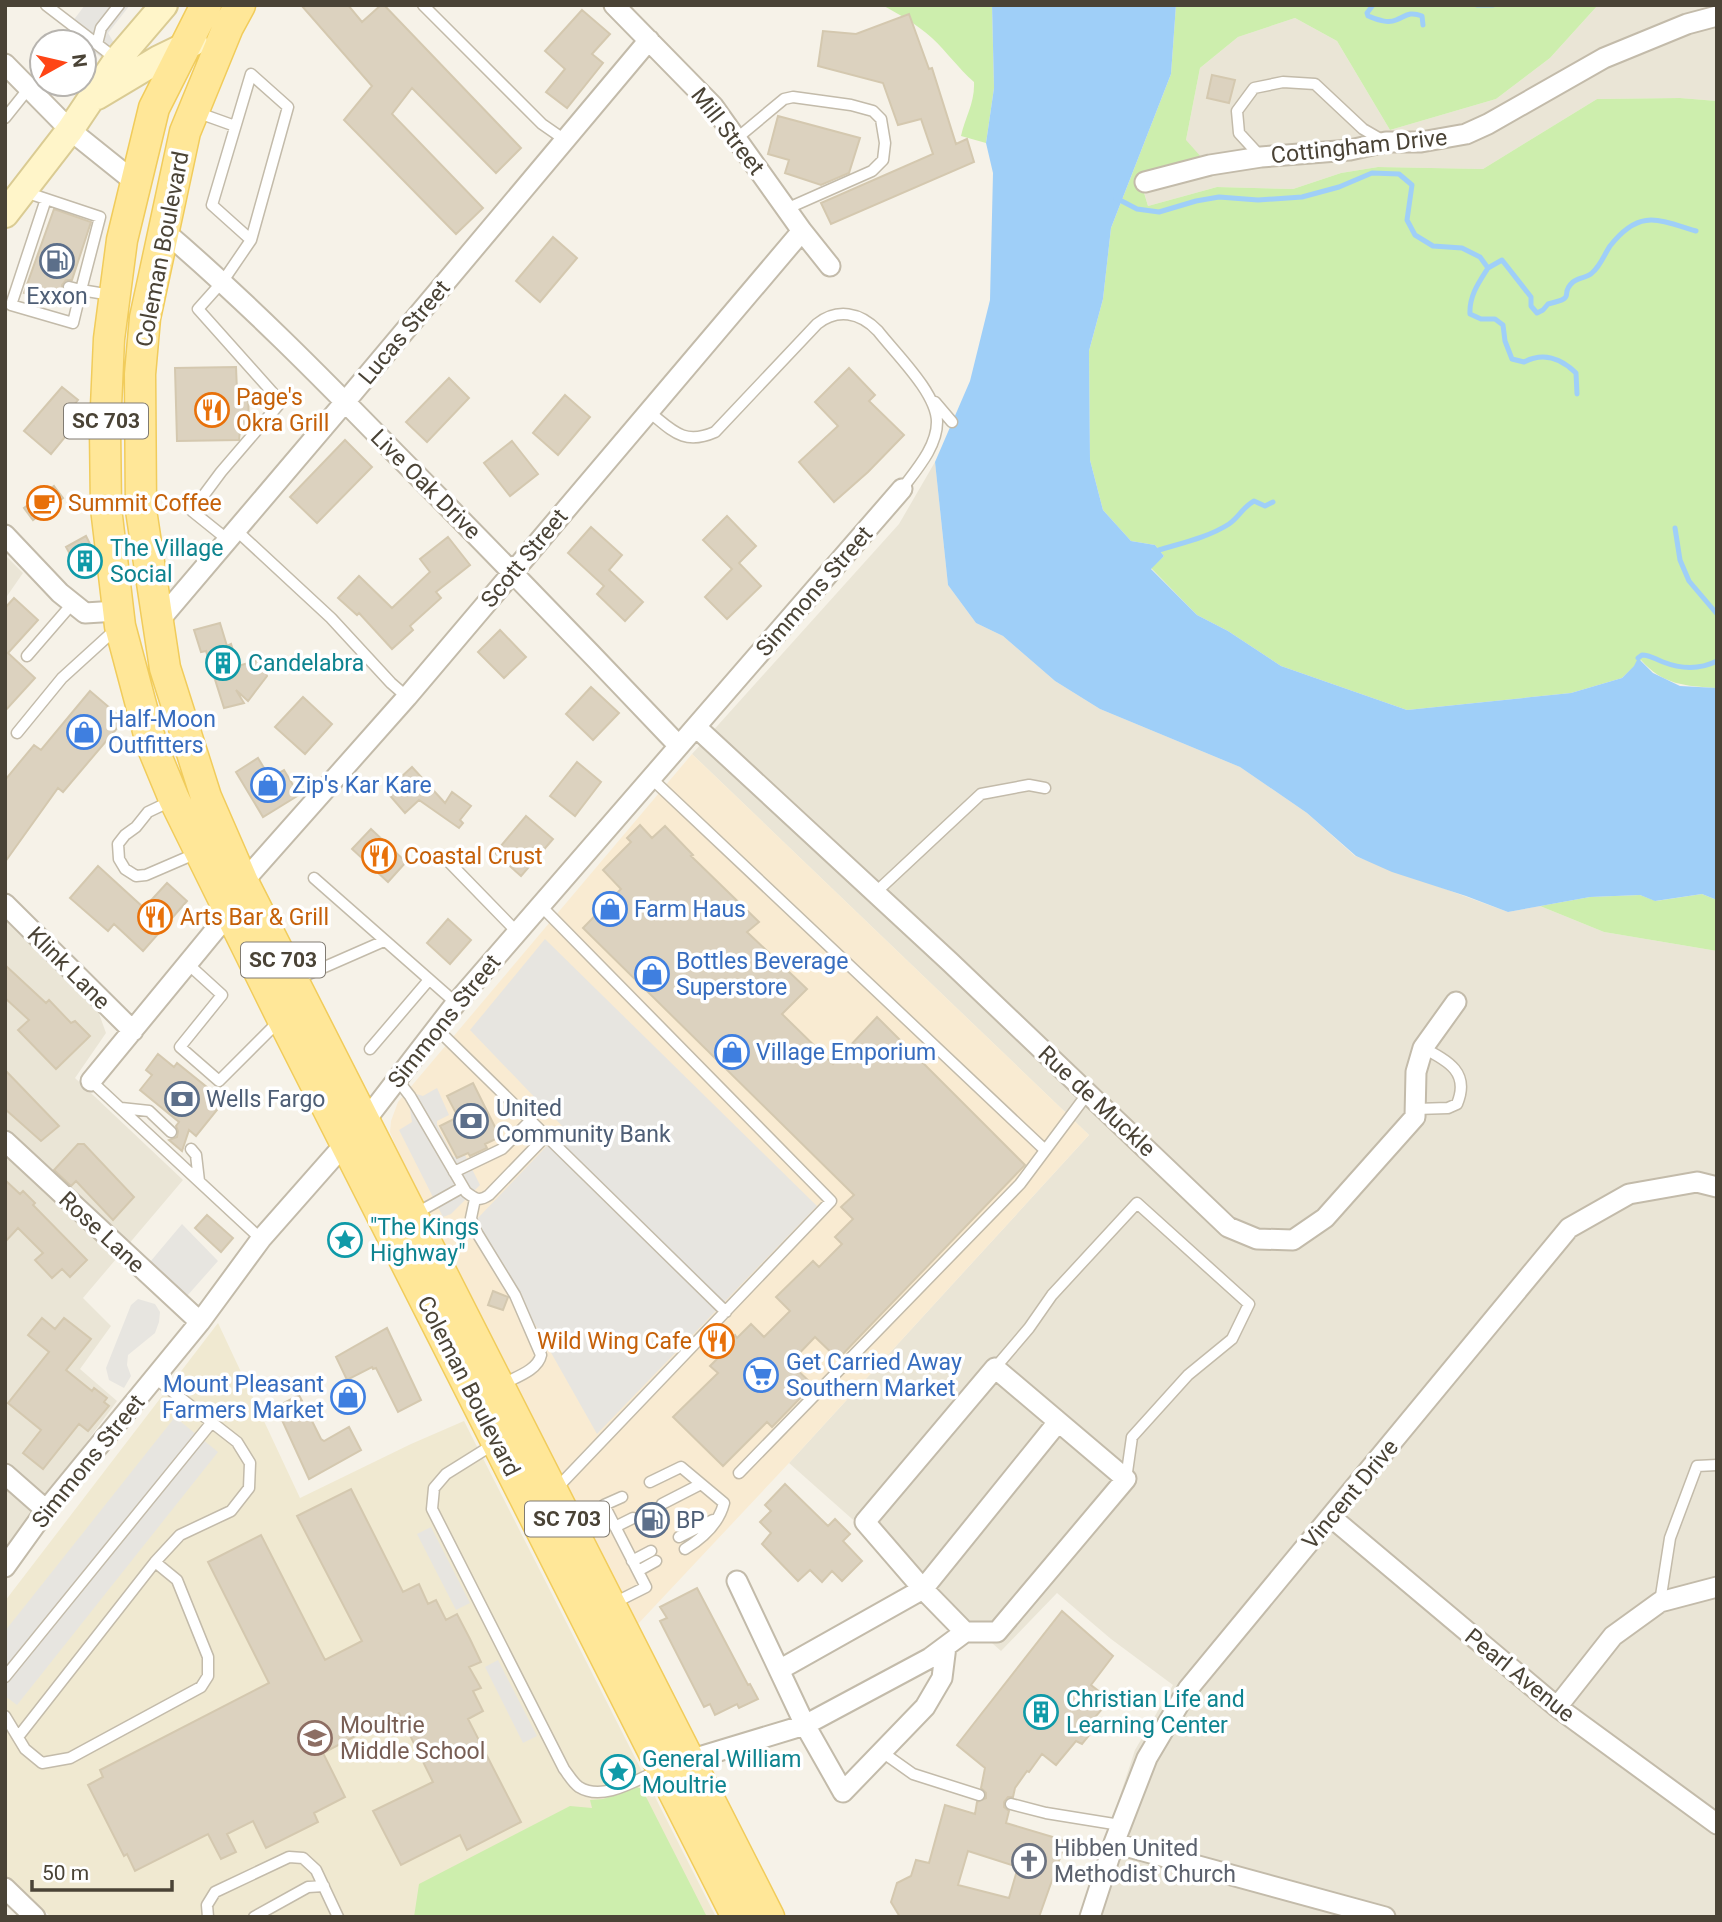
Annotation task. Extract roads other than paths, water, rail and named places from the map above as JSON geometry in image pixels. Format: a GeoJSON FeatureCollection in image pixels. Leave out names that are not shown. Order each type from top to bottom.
{"type":"FeatureCollection","features":[{"type":"Feature","properties":{"kind":"main road","name":"Coleman Boulevard"},"geometry":{"type":"LineString","coordinates":[[206,5],[154,108],[138,174],[108,235],[115,295],[109,339],[106,508],[121,630],[152,746],[174,799],[282,1018],[355,1132],[413,1215],[611,1605],[737,1917]]}},
{"type":"Feature","properties":{"kind":"main road","name":"Coleman Boulevard"},"geometry":{"type":"LineString","coordinates":[[234,16],[185,132],[145,318],[140,374],[141,509],[165,668],[206,797],[243,882],[293,981],[355,1132],[497,1442],[573,1592],[769,1917]]}},
{"type":"Feature","properties":{"kind":"main road"},"geometry":{"type":"LineString","coordinates":[[138,174],[146,178],[148,195],[129,301],[133,310],[145,318]]}},
{"type":"Feature","properties":{"kind":"main road"},"geometry":{"type":"LineString","coordinates":[[106,455],[113,459],[118,467],[131,592],[140,603],[156,614]]}},
{"type":"Feature","properties":{"kind":"main road"},"geometry":{"type":"LineString","coordinates":[[121,630],[146,667],[190,798],[195,801],[206,797]]}},
{"type":"Feature","properties":{"kind":"street"},"geometry":{"type":"LineString","coordinates":[[5,214],[36,195],[70,130],[92,99],[107,52],[164,5]]}},
{"type":"Feature","properties":{"kind":"street","name":"Mill Street"},"geometry":{"type":"LineString","coordinates":[[622,8],[713,106],[830,266]]}},
{"type":"Feature","properties":{"kind":"street"},"geometry":{"type":"LineString","coordinates":[[92,99],[234,16]]}},
{"type":"Feature","properties":{"kind":"street","name":"Cottingham Drive"},"geometry":{"type":"LineString","coordinates":[[1145,182],[1210,165],[1261,157],[1350,150],[1386,142],[1420,142],[1466,134],[1604,58],[1686,24],[1717,16]]}},
{"type":"Feature","properties":{"kind":"street","name":"Lucas Street"},"geometry":{"type":"LineString","coordinates":[[156,614],[232,535],[649,40]]}},
{"type":"Feature","properties":{"kind":"street"},"geometry":{"type":"LineString","coordinates":[[5,64],[28,87]]}},
{"type":"Feature","properties":{"kind":"street"},"geometry":{"type":"LineString","coordinates":[[39,98],[70,130],[138,174]]}},
{"type":"Feature","properties":{"kind":"street","name":"Live Oak Drive"},"geometry":{"type":"LineString","coordinates":[[163,230],[223,281],[345,402],[680,746]]}},
{"type":"Feature","properties":{"kind":"street","name":"Scott Street"},"geometry":{"type":"LineString","coordinates":[[243,882],[407,697],[802,231]]}},
{"type":"Feature","properties":{"kind":"street","name":"Simmons Street"},"geometry":{"type":"LineString","coordinates":[[5,1567],[46,1510],[200,1322],[261,1239],[355,1132],[436,1027],[902,489]]}},
{"type":"Feature","properties":{"kind":"street"},"geometry":{"type":"LineString","coordinates":[[5,535],[72,604],[121,630]]}},
{"type":"Feature","properties":{"kind":"street","name":"Rue de Muckle"},"geometry":{"type":"LineString","coordinates":[[696,727],[1228,1227],[1257,1239],[1293,1240],[1325,1218],[1415,1118],[1416,1109]]}},
{"type":"Feature","properties":{"kind":"street","name":"Klink Lane"},"geometry":{"type":"LineString","coordinates":[[5,904],[133,1031]]}},
{"type":"Feature","properties":{"kind":"street"},"geometry":{"type":"LineString","coordinates":[[91,1081],[230,912]]}},
{"type":"Feature","properties":{"kind":"street"},"geometry":{"type":"LineString","coordinates":[[1416,1109],[1416,1072],[1423,1048],[1456,1002]]}},
{"type":"Feature","properties":{"kind":"street","name":"Rose Lane"},"geometry":{"type":"LineString","coordinates":[[5,1141],[200,1322]]}},
{"type":"Feature","properties":{"kind":"street","name":"Vincent Drive"},"geometry":{"type":"LineString","coordinates":[[1090,1917],[1117,1834],[1147,1758],[1188,1689],[1569,1228],[1629,1194],[1698,1182],[1717,1187]]}},
{"type":"Feature","properties":{"kind":"street"},"geometry":{"type":"LineString","coordinates":[[676,1765],[805,1725],[930,1658],[965,1632],[997,1632],[1126,1479],[995,1368],[865,1522],[923,1590],[965,1632]]}},
{"type":"Feature","properties":{"kind":"street"},"geometry":{"type":"LineString","coordinates":[[779,1670],[923,1590],[1058,1422]]}},
{"type":"Feature","properties":{"kind":"street"},"geometry":{"type":"LineString","coordinates":[[5,1474],[46,1510]]}},
{"type":"Feature","properties":{"kind":"street","name":"Pearl Avenue"},"geometry":{"type":"LineString","coordinates":[[1331,1517],[1557,1707],[1717,1824]]}},
{"type":"Feature","properties":{"kind":"street"},"geometry":{"type":"LineString","coordinates":[[737,1581],[805,1725],[844,1792],[925,1707],[942,1678],[946,1646]]}},
{"type":"Feature","properties":{"kind":"street"},"geometry":{"type":"LineString","coordinates":[[1557,1707],[1613,1636],[1660,1602],[1717,1587]]}},
{"type":"Feature","properties":{"kind":"street"},"geometry":{"type":"LineString","coordinates":[[1117,1834],[1385,1917]]}},
{"type":"Feature","properties":{"kind":"street"},"geometry":{"type":"LineString","coordinates":[[5,1888],[35,1917]]}},
{"type":"Feature","properties":{"kind":"lane"},"geometry":{"type":"LineString","coordinates":[[46,5],[107,52]]}},
{"type":"Feature","properties":{"kind":"lane"},"geometry":{"type":"LineString","coordinates":[[107,52],[101,28],[118,5]]}},
{"type":"Feature","properties":{"kind":"lane"},"geometry":{"type":"LineString","coordinates":[[423,5],[542,124],[565,140]]}},
{"type":"Feature","properties":{"kind":"lane"},"geometry":{"type":"LineString","coordinates":[[251,240],[212,205],[251,74],[288,107],[251,240],[223,281],[198,309],[281,402],[221,472],[192,511],[232,535],[331,618],[407,697]]}},
{"type":"Feature","properties":{"kind":"lane"},"geometry":{"type":"LineString","coordinates":[[1261,157],[1239,133],[1237,111],[1254,88],[1283,82],[1315,84],[1363,129],[1386,142]]}},
{"type":"Feature","properties":{"kind":"lane"},"geometry":{"type":"LineString","coordinates":[[5,118],[28,89]]}},
{"type":"Feature","properties":{"kind":"lane"},"geometry":{"type":"LineString","coordinates":[[736,139],[784,99],[793,97],[851,105],[873,111],[881,119],[886,143],[883,160],[872,171],[786,209]]}},
{"type":"Feature","properties":{"kind":"lane"},"geometry":{"type":"LineString","coordinates":[[193,111],[235,127]]}},
{"type":"Feature","properties":{"kind":"lane"},"geometry":{"type":"LineString","coordinates":[[36,195],[100,217],[108,235],[88,247],[73,323],[11,305],[26,274],[40,234],[36,195]]}},
{"type":"Feature","properties":{"kind":"lane"},"geometry":{"type":"LineString","coordinates":[[69,286],[115,295]]}},
{"type":"Feature","properties":{"kind":"lane"},"geometry":{"type":"LineString","coordinates":[[648,411],[679,436],[702,438],[715,432],[817,324],[826,317],[848,314],[869,321],[952,422]]}},
{"type":"Feature","properties":{"kind":"lane"},"geometry":{"type":"LineString","coordinates":[[902,489],[925,459],[931,444],[937,422],[932,399]]}},
{"type":"Feature","properties":{"kind":"lane"},"geometry":{"type":"LineString","coordinates":[[27,656],[72,604]]}},
{"type":"Feature","properties":{"kind":"lane"},"geometry":{"type":"LineString","coordinates":[[17,733],[62,678],[121,630]]}},
{"type":"Feature","properties":{"kind":"lane"},"geometry":{"type":"LineString","coordinates":[[652,779],[1045,1150]]}},
{"type":"Feature","properties":{"kind":"lane"},"geometry":{"type":"LineString","coordinates":[[875,893],[981,794],[1028,785],[1045,788]]}},
{"type":"Feature","properties":{"kind":"lane"},"geometry":{"type":"LineString","coordinates":[[174,799],[148,812],[136,827],[125,835],[118,844],[119,859],[125,869],[136,876],[146,875],[200,851]]}},
{"type":"Feature","properties":{"kind":"lane"},"geometry":{"type":"LineString","coordinates":[[448,861],[518,933]]}},
{"type":"Feature","properties":{"kind":"lane"},"geometry":{"type":"LineString","coordinates":[[314,878],[456,1003]]}},
{"type":"Feature","properties":{"kind":"lane"},"geometry":{"type":"LineString","coordinates":[[541,906],[831,1201],[553,1492]]}},
{"type":"Feature","properties":{"kind":"lane"},"geometry":{"type":"LineString","coordinates":[[293,981],[384,942]]}},
{"type":"Feature","properties":{"kind":"lane"},"geometry":{"type":"LineString","coordinates":[[188,964],[222,995],[180,1047],[219,1081],[282,1018]]}},
{"type":"Feature","properties":{"kind":"lane"},"geometry":{"type":"LineString","coordinates":[[370,1049],[428,981]]}},
{"type":"Feature","properties":{"kind":"lane"},"geometry":{"type":"LineString","coordinates":[[436,1027],[726,1312]]}},
{"type":"Feature","properties":{"kind":"lane"},"geometry":{"type":"LineString","coordinates":[[1416,1109],[1448,1108],[1457,1104],[1462,1091],[1459,1074],[1444,1059],[1423,1048]]}},
{"type":"Feature","properties":{"kind":"lane"},"geometry":{"type":"LineString","coordinates":[[396,1078],[410,1096],[463,1187],[475,1199],[482,1200],[489,1195],[546,1136]]}},
{"type":"Feature","properties":{"kind":"lane"},"geometry":{"type":"LineString","coordinates":[[91,1081],[261,1239]]}},
{"type":"Feature","properties":{"kind":"lane"},"geometry":{"type":"LineString","coordinates":[[739,1473],[1020,1184],[1088,1093]]}},
{"type":"Feature","properties":{"kind":"lane"},"geometry":{"type":"LineString","coordinates":[[121,1108],[149,1111],[171,1132]]}},
{"type":"Feature","properties":{"kind":"lane"},"geometry":{"type":"LineString","coordinates":[[454,1172],[502,1149],[530,1121]]}},
{"type":"Feature","properties":{"kind":"lane"},"geometry":{"type":"LineString","coordinates":[[191,1149],[196,1155],[199,1181]]}},
{"type":"Feature","properties":{"kind":"lane"},"geometry":{"type":"LineString","coordinates":[[413,1215],[463,1187]]}},
{"type":"Feature","properties":{"kind":"lane"},"geometry":{"type":"LineString","coordinates":[[475,1199],[471,1218],[474,1228],[515,1294],[541,1355],[540,1362],[499,1386]]}},
{"type":"Feature","properties":{"kind":"lane"},"geometry":{"type":"LineString","coordinates":[[995,1368],[1029,1328],[1052,1295],[1137,1203],[1249,1304],[1231,1339],[1188,1375],[1132,1437],[1126,1479]]}},
{"type":"Feature","properties":{"kind":"lane"},"geometry":{"type":"LineString","coordinates":[[18,1737],[155,1562],[180,1535],[231,1511],[249,1488],[250,1463],[237,1442],[155,1378]]}},
{"type":"Feature","properties":{"kind":"lane"},"geometry":{"type":"LineString","coordinates":[[5,1678],[212,1422]]}},
{"type":"Feature","properties":{"kind":"lane"},"geometry":{"type":"LineString","coordinates":[[497,1442],[446,1474],[433,1488],[432,1509],[564,1769],[578,1786],[593,1791],[608,1791],[676,1765]]}},
{"type":"Feature","properties":{"kind":"lane"},"geometry":{"type":"LineString","coordinates":[[1660,1602],[1670,1538],[1697,1466],[1717,1465]]}},
{"type":"Feature","properties":{"kind":"lane"},"geometry":{"type":"LineString","coordinates":[[650,1482],[681,1467],[724,1503],[721,1516],[685,1549]]}},
{"type":"Feature","properties":{"kind":"lane"},"geometry":{"type":"LineString","coordinates":[[662,1504],[701,1484]]}},
{"type":"Feature","properties":{"kind":"lane"},"geometry":{"type":"LineString","coordinates":[[571,1528],[591,1518],[604,1505],[622,1497]]}},
{"type":"Feature","properties":{"kind":"lane"},"geometry":{"type":"LineString","coordinates":[[604,1505],[646,1587],[611,1605]]}},
{"type":"Feature","properties":{"kind":"lane"},"geometry":{"type":"LineString","coordinates":[[679,1537],[721,1516]]}},
{"type":"Feature","properties":{"kind":"lane"},"geometry":{"type":"LineString","coordinates":[[615,1527],[633,1518]]}},
{"type":"Feature","properties":{"kind":"lane"},"geometry":{"type":"LineString","coordinates":[[632,1561],[651,1551]]}},
{"type":"Feature","properties":{"kind":"lane"},"geometry":{"type":"LineString","coordinates":[[638,1571],[656,1561]]}},
{"type":"Feature","properties":{"kind":"lane"},"geometry":{"type":"LineString","coordinates":[[5,1716],[25,1749],[42,1763],[69,1758],[201,1687],[208,1676],[208,1657],[177,1580],[155,1562]]}},
{"type":"Feature","properties":{"kind":"lane"},"geometry":{"type":"LineString","coordinates":[[882,1752],[912,1774],[979,1795]]}},
{"type":"Feature","properties":{"kind":"lane"},"geometry":{"type":"LineString","coordinates":[[1012,1804],[1117,1834]]}},
{"type":"Feature","properties":{"kind":"lane"},"geometry":{"type":"LineString","coordinates":[[208,1917],[207,1905],[215,1892],[289,1857],[303,1858],[316,1870],[338,1917]]}},
{"type":"Feature","properties":{"kind":"lane"},"geometry":{"type":"LineString","coordinates":[[254,1917],[308,1887],[324,1886]]}},
{"type":"Feature","properties":{"kind":"water"},"geometry":{"type":"Polygon","coordinates":[[[992,5],[1176,5],[1171,74],[1111,228],[1103,299],[1089,351],[1090,460],[1103,510],[1131,541],[1155,545],[1164,556],[1151,569],[1197,615],[1228,631],[1281,666],[1407,710],[1571,693],[1622,678],[1638,658],[1653,673],[1680,686],[1717,688],[1717,900],[1702,894],[1655,901],[1640,895],[1590,897],[1508,912],[1392,872],[1356,856],[1307,813],[1240,767],[1100,709],[1055,681],[1003,636],[976,623],[948,585],[935,462],[970,381],[990,300],[993,173],[986,143],[994,88],[992,5]]]}},
{"type":"Feature","properties":{"kind":"waterway"},"geometry":{"type":"LineString","coordinates":[[1373,5],[1367,13],[1368,16],[1389,21],[1414,14],[1422,16],[1423,25]]}},
{"type":"Feature","properties":{"kind":"waterway"},"geometry":{"type":"LineString","coordinates":[[1477,5],[1493,5]]}},
{"type":"Feature","properties":{"kind":"waterway"},"geometry":{"type":"LineString","coordinates":[[1116,198],[1137,209],[1159,212],[1219,197],[1258,200],[1302,197],[1339,187],[1372,173],[1399,174],[1412,185],[1407,220],[1415,235],[1433,246],[1462,248],[1480,257],[1488,268],[1502,260],[1531,297],[1531,306],[1537,313],[1548,304],[1566,297],[1573,282],[1592,273],[1610,246],[1630,226],[1649,220],[1696,231]]}},
{"type":"Feature","properties":{"kind":"waterway"},"geometry":{"type":"LineString","coordinates":[[1488,268],[1473,295],[1470,314],[1481,319],[1495,319],[1503,325],[1505,341],[1512,359],[1524,362],[1538,357],[1552,358],[1570,368],[1576,373],[1577,394]]}},
{"type":"Feature","properties":{"kind":"waterway"},"geometry":{"type":"LineString","coordinates":[[1159,550],[1221,529],[1254,501],[1265,506],[1273,502]]}},
{"type":"Feature","properties":{"kind":"waterway"},"geometry":{"type":"LineString","coordinates":[[1675,528],[1680,560],[1689,581],[1717,614]]}},
{"type":"Feature","properties":{"kind":"waterway"},"geometry":{"type":"LineString","coordinates":[[1638,658],[1645,655],[1683,667],[1703,666],[1717,661]]}},
{"type":"Feature","properties":{"kind":"place","name":"Exxon"},"geometry":{"type":"Point","coordinates":[57,261]}},
{"type":"Feature","properties":{"kind":"place","name":"Page's Okra Grill"},"geometry":{"type":"Point","coordinates":[212,410]}},
{"type":"Feature","properties":{"kind":"place","name":"Summit Coffee"},"geometry":{"type":"Point","coordinates":[44,503]}},
{"type":"Feature","properties":{"kind":"place","name":"The Village Social"},"geometry":{"type":"Point","coordinates":[85,561]}},
{"type":"Feature","properties":{"kind":"place","name":"Candelabra"},"geometry":{"type":"Point","coordinates":[223,663]}},
{"type":"Feature","properties":{"kind":"place","name":"Half-Moon Outfitters"},"geometry":{"type":"Point","coordinates":[84,732]}},
{"type":"Feature","properties":{"kind":"place","name":"Zip's Kar Kare"},"geometry":{"type":"Point","coordinates":[268,785]}},
{"type":"Feature","properties":{"kind":"place","name":"Coastal Crust"},"geometry":{"type":"Point","coordinates":[379,856]}},
{"type":"Feature","properties":{"kind":"place","name":"Farm Haus"},"geometry":{"type":"Point","coordinates":[610,909]}},
{"type":"Feature","properties":{"kind":"place","name":"Arts Bar & Grill"},"geometry":{"type":"Point","coordinates":[155,917]}},
{"type":"Feature","properties":{"kind":"place","name":"Bottles Beverage Superstore"},"geometry":{"type":"Point","coordinates":[652,974]}},
{"type":"Feature","properties":{"kind":"place","name":"Village Emporium"},"geometry":{"type":"Point","coordinates":[732,1052]}},
{"type":"Feature","properties":{"kind":"place","name":"Wells Fargo"},"geometry":{"type":"Point","coordinates":[182,1099]}},
{"type":"Feature","properties":{"kind":"place","name":"United Community Bank"},"geometry":{"type":"Point","coordinates":[471,1121]}},
{"type":"Feature","properties":{"kind":"place","name":"\"The Kings Highway\""},"geometry":{"type":"Point","coordinates":[345,1240]}},
{"type":"Feature","properties":{"kind":"place","name":"Wild Wing Cafe"},"geometry":{"type":"Point","coordinates":[717,1341]}},
{"type":"Feature","properties":{"kind":"place","name":"Get Carried Away Southern Market"},"geometry":{"type":"Point","coordinates":[761,1375]}},
{"type":"Feature","properties":{"kind":"place","name":"Mount Pleasant Farmers Market"},"geometry":{"type":"Point","coordinates":[348,1397]}},
{"type":"Feature","properties":{"kind":"place","name":"BP"},"geometry":{"type":"Point","coordinates":[652,1520]}},
{"type":"Feature","properties":{"kind":"place","name":"Christian Life and Learning Center"},"geometry":{"type":"Point","coordinates":[1041,1712]}},
{"type":"Feature","properties":{"kind":"place","name":"Moultrie Middle School"},"geometry":{"type":"Point","coordinates":[315,1738]}},
{"type":"Feature","properties":{"kind":"place","name":"General William Moultrie"},"geometry":{"type":"Point","coordinates":[618,1772]}},
{"type":"Feature","properties":{"kind":"place","name":"Hibben United Methodist Church"},"geometry":{"type":"Point","coordinates":[1029,1861]}}]}
